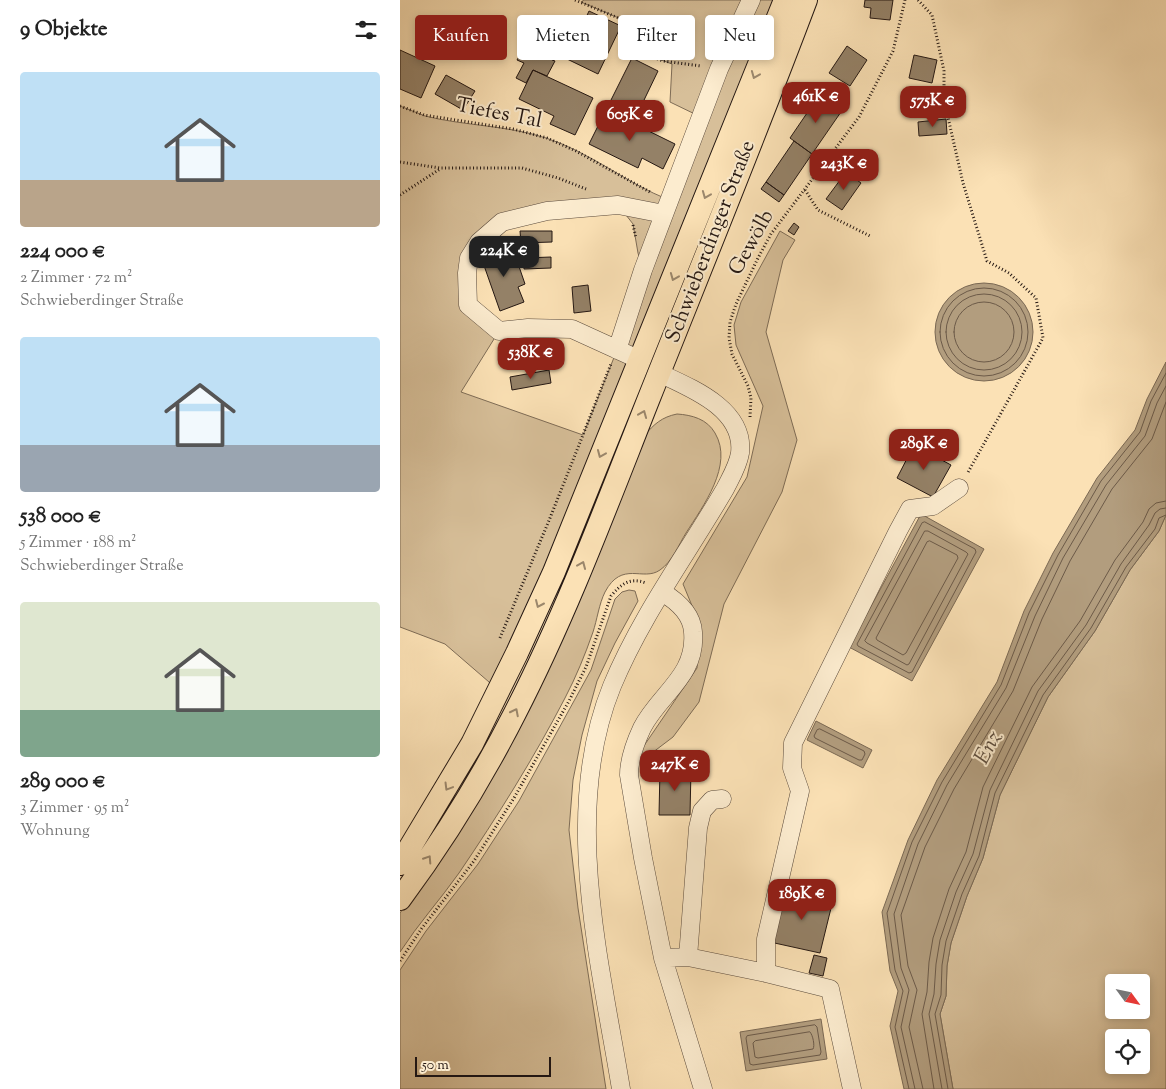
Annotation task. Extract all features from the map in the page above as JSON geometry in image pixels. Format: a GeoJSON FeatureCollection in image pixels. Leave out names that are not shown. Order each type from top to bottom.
{"type":"FeatureCollection","features":[{"type":"Feature","properties":{"kind":"main road","name":"Schwieberdinger Straße"},"geometry":{"type":"LineString","coordinates":[[400,864],[472,744],[554,572],[785,0]]}},
{"type":"Feature","properties":{"kind":"main road","name":"Schwieberdinger Straße"},"geometry":{"type":"LineString","coordinates":[[400,899],[420,872],[466,800],[515,713],[546,648],[602,520],[806,0]]}},
{"type":"Feature","properties":{"kind":"main road"},"geometry":{"type":"LineString","coordinates":[[627,393],[659,373],[652,358],[650,336]]}},
{"type":"Feature","properties":{"kind":"street"},"geometry":{"type":"LineString","coordinates":[[617,350],[667,207],[719,69],[751,0]]}},
{"type":"Feature","properties":{"kind":"street"},"geometry":{"type":"LineString","coordinates":[[640,360],[572,329],[528,328],[498,331],[468,305],[467,273],[469,258],[479,242],[502,222],[547,211],[618,205],[667,207]]}},
{"type":"Feature","properties":{"kind":"street"},"geometry":{"type":"LineString","coordinates":[[621,1089],[591,907],[586,828],[588,782],[597,734],[611,687],[637,634],[704,526],[736,468],[740,450],[737,432],[726,413],[699,393],[659,373]]}},
{"type":"Feature","properties":{"kind":"street"},"geometry":{"type":"LineString","coordinates":[[766,973],[766,939],[800,792],[792,768],[793,744],[910,508],[933,506],[960,488]]}},
{"type":"Feature","properties":{"kind":"street"},"geometry":{"type":"LineString","coordinates":[[662,592],[671,597],[689,616],[693,630],[694,646],[688,666],[643,726],[629,762],[629,775],[663,958],[703,1089]]}},
{"type":"Feature","properties":{"kind":"street"},"geometry":{"type":"LineString","coordinates":[[688,957],[698,828],[702,811],[712,800],[722,799]]}},
{"type":"Feature","properties":{"kind":"street"},"geometry":{"type":"LineString","coordinates":[[663,958],[688,957],[766,973],[830,989],[852,1089]]}},
{"type":"Feature","properties":{"kind":"path"},"geometry":{"type":"LineString","coordinates":[[576,0],[628,22],[630,27],[627,47],[663,61],[719,69]]}},
{"type":"Feature","properties":{"kind":"path"},"geometry":{"type":"LineString","coordinates":[[580,2],[588,0]]}},
{"type":"Feature","properties":{"kind":"path","name":"Gewölb"},"geometry":{"type":"LineString","coordinates":[[737,432],[750,422],[752,398],[732,354],[729,338],[730,322],[771,234],[859,117],[893,51],[905,0]]}},
{"type":"Feature","properties":{"kind":"path"},"geometry":{"type":"LineString","coordinates":[[918,0],[932,14],[944,71],[944,100],[963,183],[987,261],[1009,273],[1036,298],[1043,338],[960,488]]}},
{"type":"Feature","properties":{"kind":"path","name":"Tiefes Tal"},"geometry":{"type":"LineString","coordinates":[[400,106],[424,115],[513,129],[547,138],[576,151],[648,192],[667,207]]}},
{"type":"Feature","properties":{"kind":"path"},"geometry":{"type":"LineString","coordinates":[[400,162],[440,168],[522,168],[558,178],[607,196],[618,205],[633,224],[637,241]]}},
{"type":"Feature","properties":{"kind":"path"},"geometry":{"type":"LineString","coordinates":[[400,195],[440,168]]}},
{"type":"Feature","properties":{"kind":"path"},"geometry":{"type":"LineString","coordinates":[[805,190],[818,210],[870,236]]}},
{"type":"Feature","properties":{"kind":"path"},"geometry":{"type":"LineString","coordinates":[[497,645],[617,350]]}},
{"type":"Feature","properties":{"kind":"path"},"geometry":{"type":"LineString","coordinates":[[400,961],[422,928],[474,861],[519,790],[582,676],[611,596],[619,587],[627,582],[635,581],[643,582],[662,592]]}},
{"type":"Feature","properties":{"kind":"shaded area"},"geometry":{"type":"Polygon","coordinates":[[[584,0],[785,0],[774,27],[774,15],[705,15],[705,60],[760,60],[498,693],[489,682],[445,644],[400,627],[400,106],[425,116],[516,130],[546,138],[578,151],[669,200],[701,117],[670,102],[672,64],[661,60],[695,60],[695,15],[618,15],[618,18],[581,2],[584,0]],[[619,206],[547,211],[479,242],[468,305],[499,331],[461,392],[583,435],[617,350],[643,270],[633,224],[619,206]]]}},
{"type":"Feature","properties":{"kind":"shaded area"},"geometry":{"type":"Polygon","coordinates":[[[780,231],[795,240],[783,260],[766,332],[797,440],[782,492],[724,604],[699,702],[673,737],[644,759],[637,756],[697,668],[700,625],[683,584],[747,477],[763,406],[736,345],[734,325],[741,302],[780,231]]]}},
{"type":"Feature","properties":{"kind":"shaded area"},"geometry":{"type":"Polygon","coordinates":[[[677,414],[688,415],[708,424],[715,433],[720,445],[719,472],[708,498],[675,553],[664,567],[653,573],[625,574],[612,582],[605,592],[580,666],[541,743],[459,873],[400,952],[400,913],[426,877],[644,436],[659,422],[677,414]]]}},
{"type":"Feature","properties":{"kind":"shaded area"},"geometry":{"type":"Polygon","coordinates":[[[1166,515],[1166,1089],[953,1089],[940,1014],[946,996],[947,966],[951,943],[967,896],[983,858],[1000,795],[1048,697],[1095,631],[1130,570],[1159,531],[1166,515]]]}},
{"type":"Feature","properties":{"kind":"shaded area"},"geometry":{"type":"Polygon","coordinates":[[[635,591],[638,601],[597,681],[582,735],[573,780],[569,830],[578,908],[606,1089],[400,1089],[400,970],[426,931],[478,864],[519,801],[591,670],[615,599],[622,592],[635,591]]]}},
{"type":"Feature","properties":{"kind":"water"},"geometry":{"type":"Polygon","coordinates":[[[984,283],[1003,287],[1019,297],[1029,313],[1033,332],[1029,351],[1019,367],[1003,377],[984,381],[965,377],[949,367],[939,351],[935,332],[939,313],[949,297],[965,287],[984,283]]]}},
{"type":"Feature","properties":{"kind":"water","name":"Enz"},"geometry":{"type":"Polygon","coordinates":[[[1166,362],[1166,515],[1159,531],[1130,570],[1095,631],[1048,697],[1000,795],[983,858],[967,896],[951,943],[947,966],[946,996],[940,1014],[953,1089],[904,1089],[890,1026],[898,991],[890,971],[882,912],[908,840],[937,780],[997,682],[1024,611],[1053,553],[1097,478],[1135,430],[1147,399],[1166,362]]]}},
{"type":"Feature","properties":{"kind":"water"},"geometry":{"type":"Polygon","coordinates":[[[921,514],[984,549],[912,681],[849,647],[921,514]]]}},
{"type":"Feature","properties":{"kind":"water"},"geometry":{"type":"Polygon","coordinates":[[[816,721],[872,750],[863,768],[807,740],[816,721]]]}},
{"type":"Feature","properties":{"kind":"water"},"geometry":{"type":"Polygon","coordinates":[[[821,1019],[827,1059],[746,1071],[740,1032],[821,1019]]]}},
{"type":"Feature","properties":{"kind":"building"},"geometry":{"type":"Polygon","coordinates":[[[865,0],[893,0],[890,20],[870,18],[871,8],[864,7],[865,0]]]}},
{"type":"Feature","properties":{"kind":"building"},"geometry":{"type":"Polygon","coordinates":[[[589,11],[598,15],[587,15],[589,11]]]}},
{"type":"Feature","properties":{"kind":"building"},"geometry":{"type":"Polygon","coordinates":[[[608,20],[618,25],[618,32],[608,53],[608,20]]]}},
{"type":"Feature","properties":{"kind":"building"},"geometry":{"type":"Polygon","coordinates":[[[847,46],[867,60],[850,86],[829,73],[847,46]]]}},
{"type":"Feature","properties":{"kind":"building"},"geometry":{"type":"Polygon","coordinates":[[[400,50],[415,57],[415,60],[422,60],[435,66],[421,98],[400,89],[400,50]]]}},
{"type":"Feature","properties":{"kind":"building"},"geometry":{"type":"Polygon","coordinates":[[[914,55],[937,60],[932,83],[909,78],[914,55]]]}},
{"type":"Feature","properties":{"kind":"building"},"geometry":{"type":"Polygon","coordinates":[[[517,60],[555,61],[547,76],[533,70],[526,83],[516,78],[524,63],[517,60]]]}},
{"type":"Feature","properties":{"kind":"building"},"geometry":{"type":"Polygon","coordinates":[[[569,60],[605,60],[598,74],[569,60]]]}},
{"type":"Feature","properties":{"kind":"building"},"geometry":{"type":"Polygon","coordinates":[[[631,60],[636,60],[658,71],[633,123],[606,110],[631,60]]]}},
{"type":"Feature","properties":{"kind":"building"},"geometry":{"type":"Polygon","coordinates":[[[533,70],[593,98],[575,135],[550,124],[554,116],[519,99],[533,70]]]}},
{"type":"Feature","properties":{"kind":"building"},"geometry":{"type":"Polygon","coordinates":[[[446,75],[475,91],[463,110],[435,94],[446,75]]]}},
{"type":"Feature","properties":{"kind":"building"},"geometry":{"type":"Polygon","coordinates":[[[820,94],[843,109],[812,154],[790,138],[820,94]]]}},
{"type":"Feature","properties":{"kind":"building"},"geometry":{"type":"Polygon","coordinates":[[[606,110],[675,144],[663,169],[642,158],[638,168],[589,144],[606,110]]]}},
{"type":"Feature","properties":{"kind":"building"},"geometry":{"type":"Polygon","coordinates":[[[946,119],[947,134],[919,136],[918,122],[946,119]]]}},
{"type":"Feature","properties":{"kind":"building"},"geometry":{"type":"Polygon","coordinates":[[[794,141],[812,154],[784,195],[766,182],[794,141]]]}},
{"type":"Feature","properties":{"kind":"building"},"geometry":{"type":"Polygon","coordinates":[[[846,172],[861,183],[842,210],[826,199],[846,172]]]}},
{"type":"Feature","properties":{"kind":"building"},"geometry":{"type":"Polygon","coordinates":[[[766,182],[784,195],[779,202],[761,189],[766,182]]]}},
{"type":"Feature","properties":{"kind":"building"},"geometry":{"type":"Polygon","coordinates":[[[794,223],[799,227],[794,235],[788,231],[794,223]]]}},
{"type":"Feature","properties":{"kind":"building"},"geometry":{"type":"Polygon","coordinates":[[[520,231],[552,231],[552,242],[521,243],[520,231]]]}},
{"type":"Feature","properties":{"kind":"building"},"geometry":{"type":"Polygon","coordinates":[[[505,249],[507,255],[514,252],[525,284],[518,287],[524,302],[500,311],[481,257],[505,249]]]}},
{"type":"Feature","properties":{"kind":"building"},"geometry":{"type":"Polygon","coordinates":[[[551,257],[551,268],[524,269],[524,258],[551,257]]]}},
{"type":"Feature","properties":{"kind":"building"},"geometry":{"type":"Polygon","coordinates":[[[588,285],[591,311],[574,313],[572,287],[588,285]]]}},
{"type":"Feature","properties":{"kind":"building"},"geometry":{"type":"Polygon","coordinates":[[[549,370],[551,383],[512,390],[510,377],[549,370]]]}},
{"type":"Feature","properties":{"kind":"building"},"geometry":{"type":"Polygon","coordinates":[[[914,445],[951,465],[933,497],[897,478],[914,445]]]}},
{"type":"Feature","properties":{"kind":"building"},"geometry":{"type":"Polygon","coordinates":[[[660,769],[691,769],[690,815],[659,815],[660,769]]]}},
{"type":"Feature","properties":{"kind":"building"},"geometry":{"type":"Polygon","coordinates":[[[785,888],[833,900],[820,953],[770,942],[785,888]]]}},
{"type":"Feature","properties":{"kind":"building"},"geometry":{"type":"Polygon","coordinates":[[[814,955],[827,958],[823,976],[809,973],[814,955]]]}}]}
